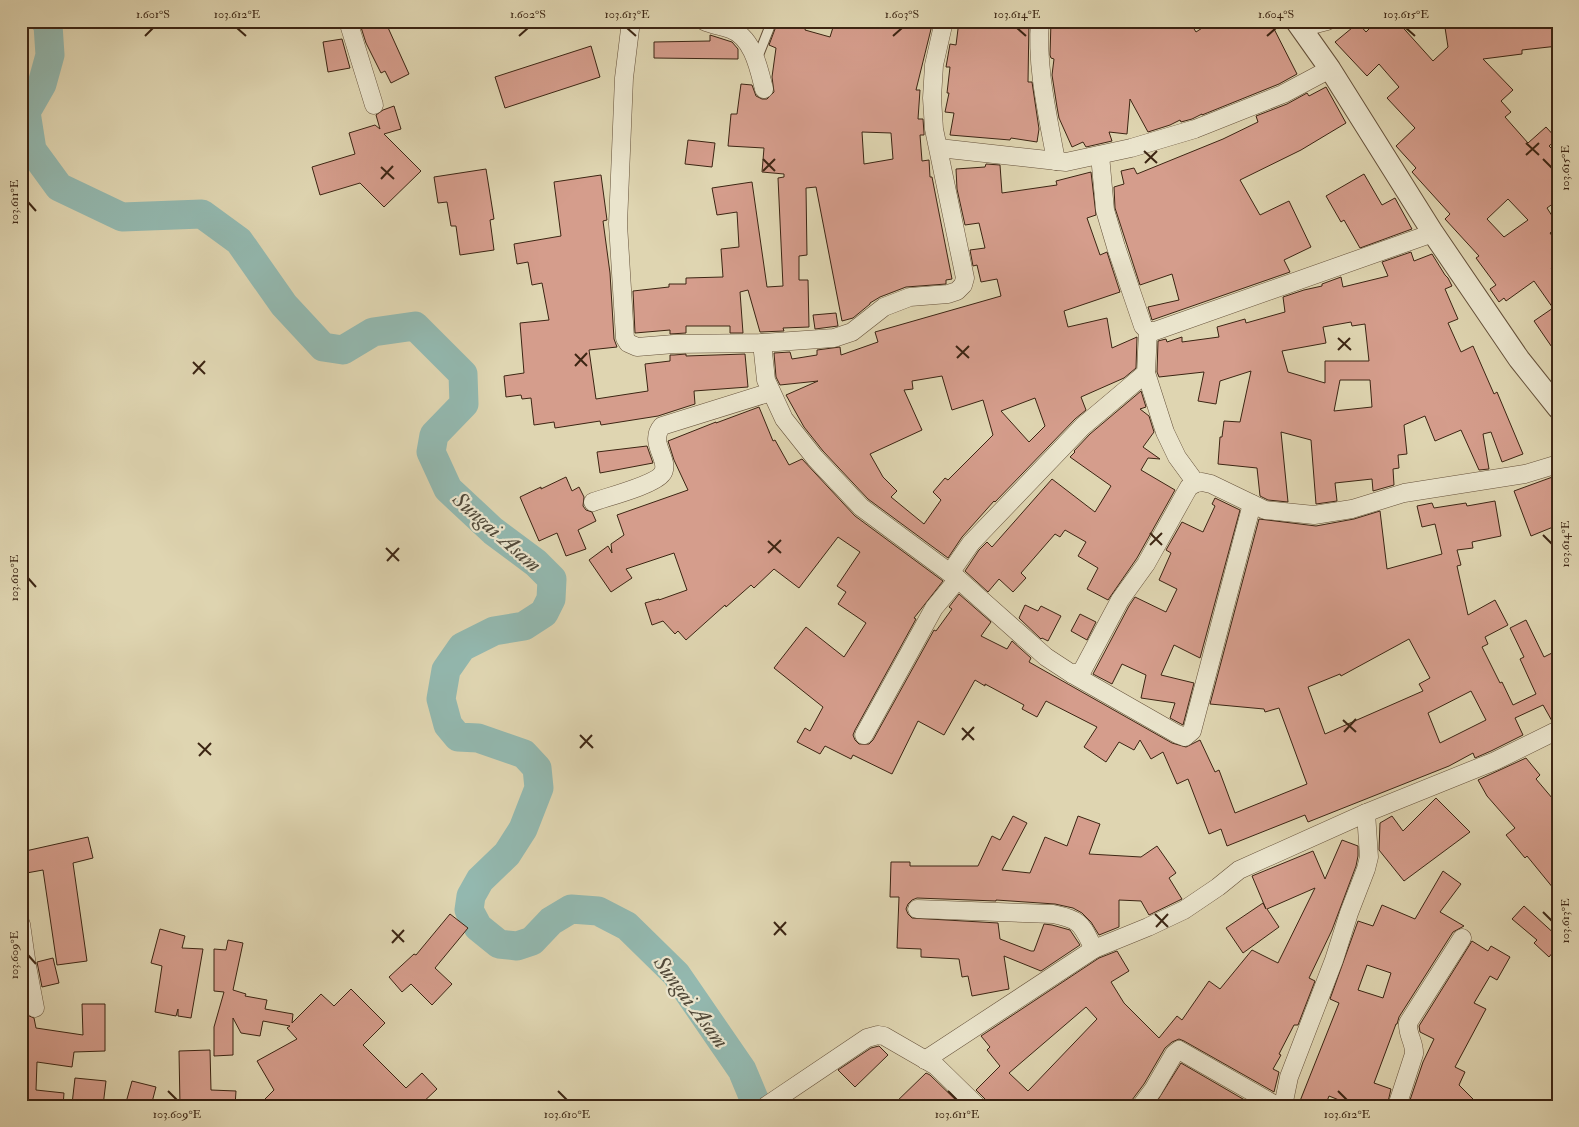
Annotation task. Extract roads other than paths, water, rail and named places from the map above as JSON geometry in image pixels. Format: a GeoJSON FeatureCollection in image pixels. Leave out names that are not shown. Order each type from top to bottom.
{"type":"FeatureCollection","features":[{"type":"Feature","properties":{"kind":"street"},"geometry":{"type":"LineString","coordinates":[[348,21],[374,105]]}},
{"type":"Feature","properties":{"kind":"street"},"geometry":{"type":"LineString","coordinates":[[631,21],[624,78],[618,224],[625,338],[628,344],[637,348],[674,344],[762,343],[834,338],[852,332],[884,307],[910,297],[948,294],[957,291],[963,285],[965,278],[934,129],[932,98],[934,65],[944,21]]}},
{"type":"Feature","properties":{"kind":"street"},"geometry":{"type":"LineString","coordinates":[[704,21],[732,30],[745,40],[757,59],[764,89]]}},
{"type":"Feature","properties":{"kind":"street"},"geometry":{"type":"LineString","coordinates":[[1040,21],[1038,40],[1045,101],[1056,161]]}},
{"type":"Feature","properties":{"kind":"street"},"geometry":{"type":"LineString","coordinates":[[1327,21],[1298,25],[1330,69],[1433,232],[1519,359],[1558,408]]}},
{"type":"Feature","properties":{"kind":"street"},"geometry":{"type":"LineString","coordinates":[[939,148],[1066,162],[1131,148],[1195,129],[1283,94],[1330,69]]}},
{"type":"Feature","properties":{"kind":"street"},"geometry":{"type":"LineString","coordinates":[[1100,155],[1105,210],[1143,326],[1148,331],[1155,331],[1433,232]]}},
{"type":"Feature","properties":{"kind":"street"},"geometry":{"type":"LineString","coordinates":[[1148,331],[1146,374],[1165,432],[1177,457],[1196,483]]}},
{"type":"Feature","properties":{"kind":"street"},"geometry":{"type":"LineString","coordinates":[[762,343],[766,380],[784,419],[815,458],[861,508],[954,576],[1046,657],[1176,734],[1185,737],[1192,731],[1252,504]]}},
{"type":"Feature","properties":{"kind":"street"},"geometry":{"type":"LineString","coordinates":[[864,735],[971,543],[1083,426],[1146,374]]}},
{"type":"Feature","properties":{"kind":"street"},"geometry":{"type":"LineString","coordinates":[[593,502],[652,482],[662,475],[664,462],[656,439],[657,433],[662,426],[771,392]]}},
{"type":"Feature","properties":{"kind":"street"},"geometry":{"type":"LineString","coordinates":[[1072,674],[1082,671],[1120,600],[1146,564],[1189,487],[1196,483],[1211,484],[1265,510],[1314,515],[1352,509],[1404,493],[1525,474],[1558,464]]}},
{"type":"Feature","properties":{"kind":"street"},"geometry":{"type":"LineString","coordinates":[[925,1060],[1094,949],[1184,910],[1239,870],[1366,813],[1495,761],[1558,730]]}},
{"type":"Feature","properties":{"kind":"street"},"geometry":{"type":"LineString","coordinates":[[1283,1106],[1290,1077],[1366,869],[1369,857],[1366,813]]}},
{"type":"Feature","properties":{"kind":"street"},"geometry":{"type":"LineString","coordinates":[[916,909],[1053,914],[1072,918],[1081,924],[1094,949]]}},
{"type":"Feature","properties":{"kind":"street"},"geometry":{"type":"LineString","coordinates":[[21,924],[24,967],[35,1008]]}},
{"type":"Feature","properties":{"kind":"street"},"geometry":{"type":"LineString","coordinates":[[1396,1106],[1415,1049],[1409,1036],[1408,1023],[1462,938]]}},
{"type":"Feature","properties":{"kind":"street"},"geometry":{"type":"LineString","coordinates":[[766,1106],[867,1038],[878,1035],[884,1036],[936,1066],[977,1106]]}},
{"type":"Feature","properties":{"kind":"street"},"geometry":{"type":"LineString","coordinates":[[1141,1106],[1153,1090],[1174,1054],[1179,1050],[1277,1106]]}},
{"type":"Feature","properties":{"kind":"lane"},"geometry":{"type":"LineString","coordinates":[[757,59],[772,21]]}},
{"type":"Feature","properties":{"kind":"waterway","name":"Sungai Asam"},"geometry":{"type":"LineString","coordinates":[[45,21],[48,25],[50,55],[42,84],[26,112],[32,150],[59,187],[122,217],[202,214],[239,241],[284,305],[323,347],[343,350],[373,332],[415,326],[463,374],[464,404],[434,435],[431,452],[448,489],[493,531],[536,563],[552,579],[551,599],[544,613],[524,626],[494,631],[462,647],[446,670],[441,699],[448,725],[458,737],[478,738],[524,754],[537,768],[539,788],[523,829],[507,854],[480,880],[471,896],[469,910],[478,927],[499,944],[517,946],[532,941],[551,921],[571,909],[598,911],[627,926],[676,974],[742,1070],[757,1106]]}}]}
